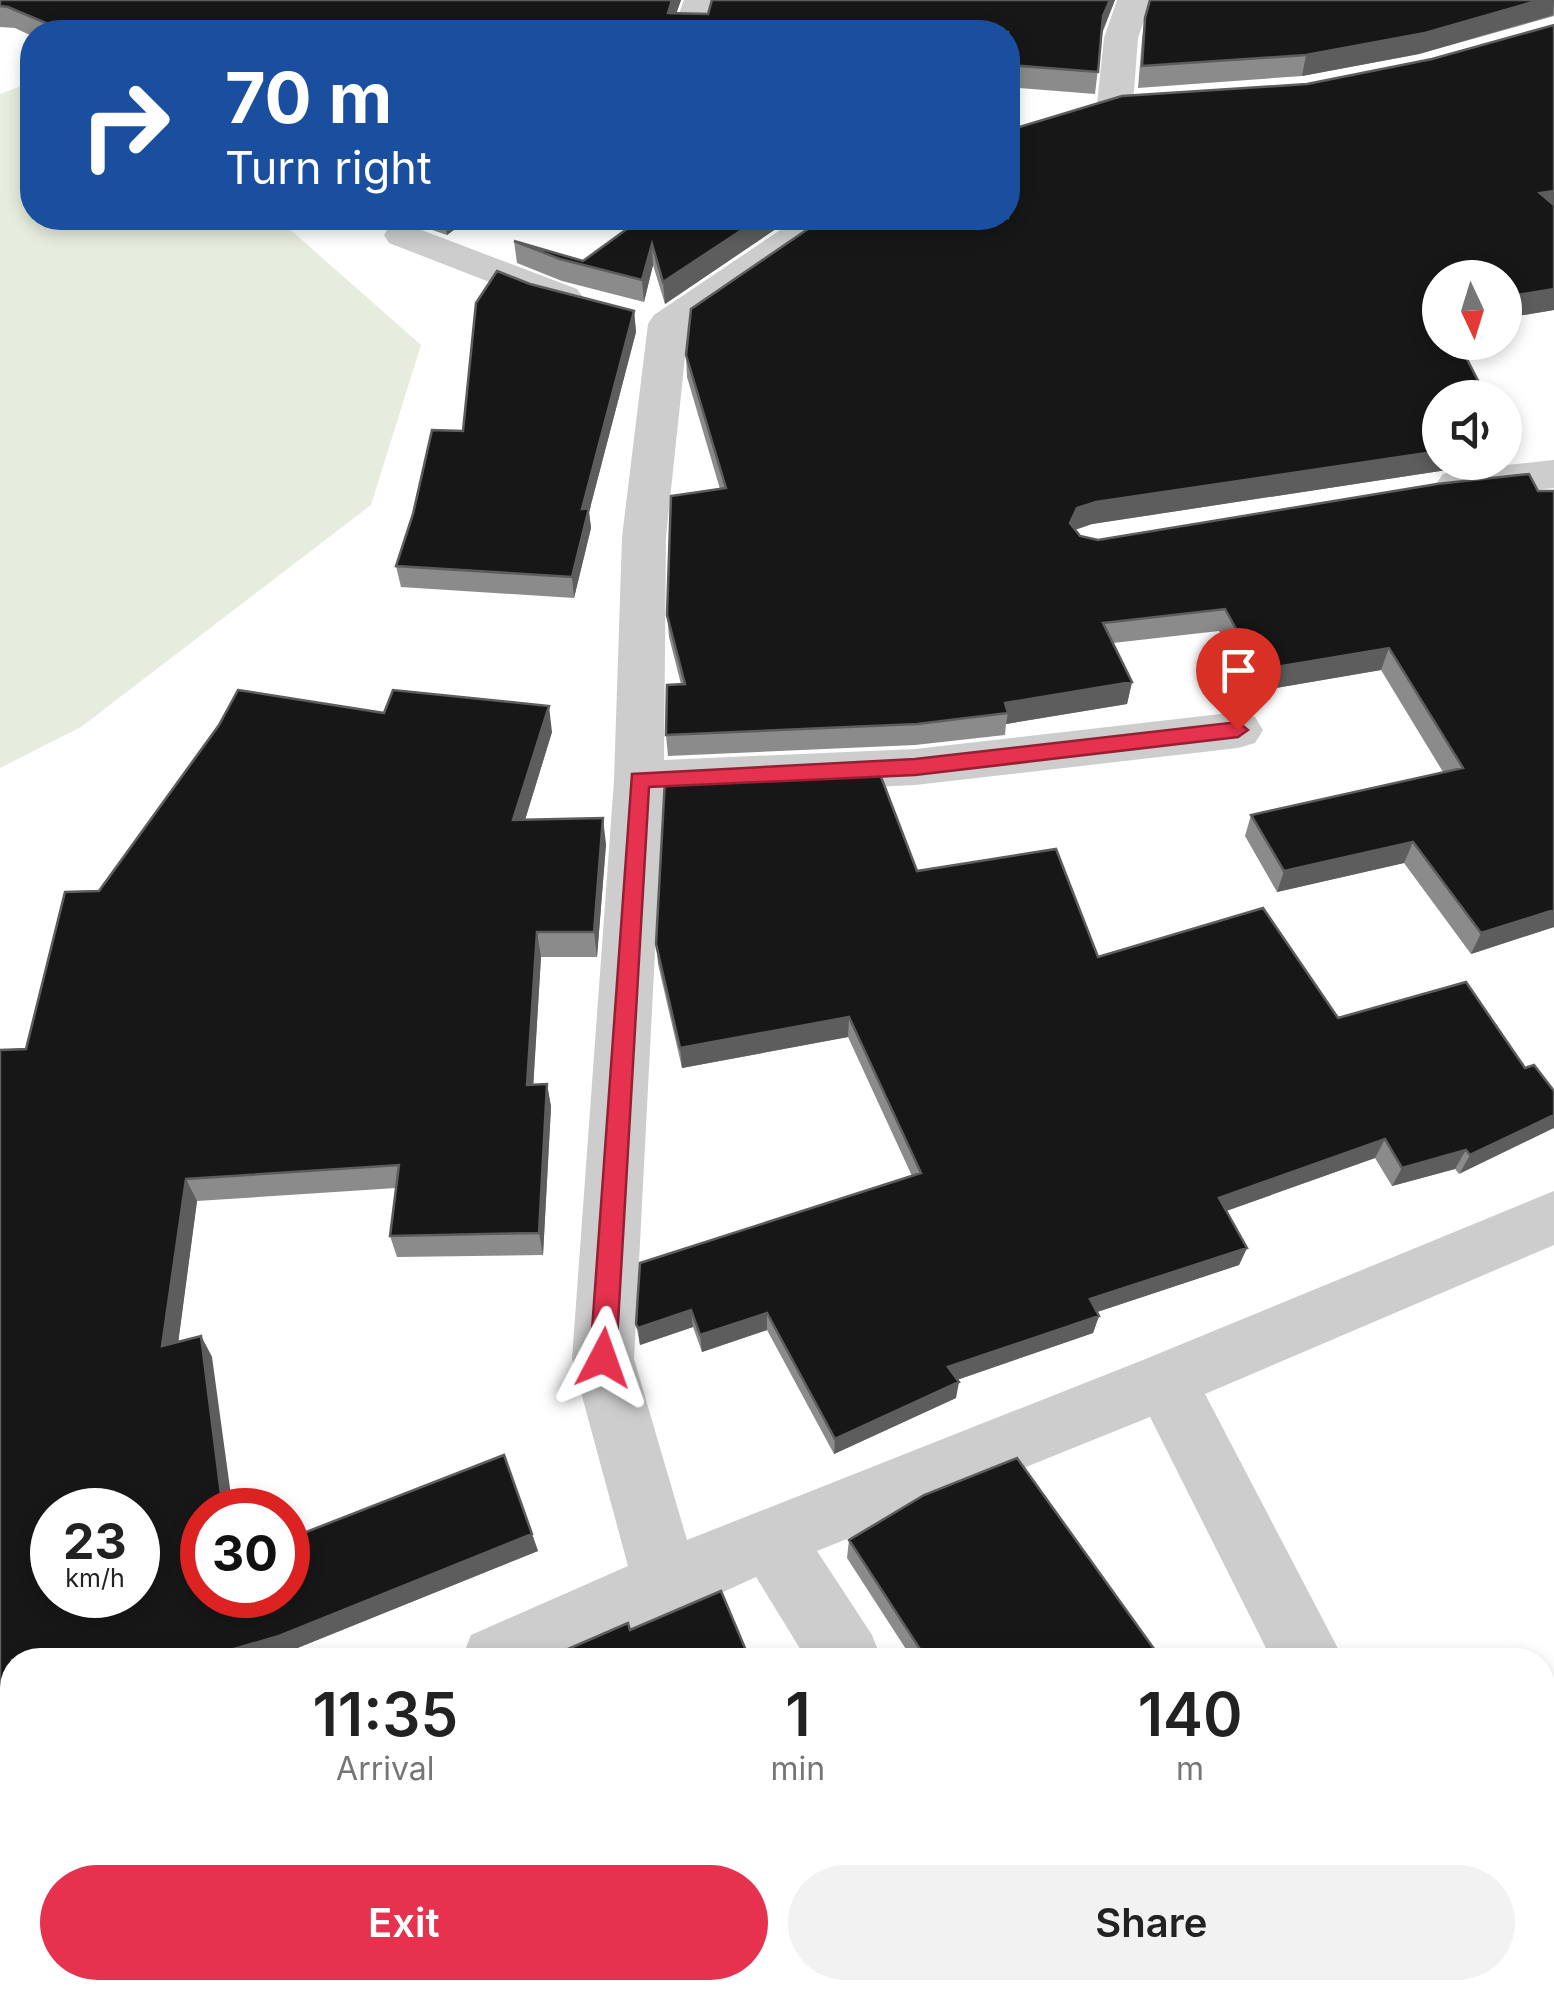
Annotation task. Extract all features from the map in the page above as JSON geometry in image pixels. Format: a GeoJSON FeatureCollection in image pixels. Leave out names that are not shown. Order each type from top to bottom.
{"type":"FeatureCollection","features":[{"type":"Feature","properties":{"kind":"street"},"geometry":{"type":"LineString","coordinates":[[1115,104],[1121,38],[1134,0]]}},
{"type":"Feature","properties":{"kind":"street"},"geometry":{"type":"LineString","coordinates":[[1080,114],[1115,104],[1154,102]]}},
{"type":"Feature","properties":{"kind":"street"},"geometry":{"type":"LineString","coordinates":[[403,236],[547,293],[633,315],[799,230]]}},
{"type":"Feature","properties":{"kind":"street"},"geometry":{"type":"LineString","coordinates":[[633,315],[644,537],[639,780],[603,1358],[666,1583]]}},
{"type":"Feature","properties":{"kind":"street"},"geometry":{"type":"LineString","coordinates":[[1410,490],[1554,474]]}},
{"type":"Feature","properties":{"kind":"street"},"geometry":{"type":"LineString","coordinates":[[639,780],[915,767],[1238,730]]}},
{"type":"Feature","properties":{"kind":"street"},"geometry":{"type":"LineString","coordinates":[[522,1648],[769,1537],[1166,1380],[1554,1217]]}},
{"type":"Feature","properties":{"kind":"street"},"geometry":{"type":"LineString","coordinates":[[1166,1380],[1304,1648]]}},
{"type":"Feature","properties":{"kind":"street"},"geometry":{"type":"LineString","coordinates":[[769,1537],[839,1648]]}},
{"type":"Feature","properties":{"kind":"green space"},"geometry":{"type":"Polygon","coordinates":[[[20,86],[20,230],[291,230],[421,345],[371,505],[81,727],[0,768],[0,94],[20,86]]]}},
{"type":"Feature","properties":{"kind":"building"},"geometry":{"type":"Polygon","coordinates":[[[0,0],[672,0],[668,13],[708,14],[712,0],[1110,0],[1103,16],[1098,72],[1020,66],[1020,20],[39,20],[0,6],[0,0]]]}},
{"type":"Feature","properties":{"kind":"building"},"geometry":{"type":"Polygon","coordinates":[[[1150,0],[1540,0],[1425,33],[1306,55],[1142,66],[1150,0]]]}},
{"type":"Feature","properties":{"kind":"building"},"geometry":{"type":"Polygon","coordinates":[[[1554,25],[1554,191],[1540,193],[1554,205],[1554,289],[1522,294],[1522,260],[1422,260],[1422,360],[1467,360],[1478,380],[1422,380],[1422,454],[1096,502],[1077,508],[1070,523],[1080,536],[1098,540],[1437,484],[1522,480],[1522,475],[1529,474],[1538,491],[1554,491],[1554,910],[1481,933],[1413,842],[1284,871],[1251,815],[1463,768],[1389,648],[1259,670],[1225,609],[1103,623],[1132,682],[1005,703],[1008,713],[917,724],[666,735],[667,685],[685,684],[667,615],[671,496],[726,488],[686,355],[691,309],[806,230],[1020,230],[1020,127],[1122,96],[1307,84],[1432,59],[1554,25]]]}},
{"type":"Feature","properties":{"kind":"building"},"geometry":{"type":"Polygon","coordinates":[[[626,230],[742,230],[663,282],[652,244],[642,280],[560,259],[514,241],[583,261],[626,230]]]}},
{"type":"Feature","properties":{"kind":"building"},"geometry":{"type":"Polygon","coordinates":[[[497,271],[530,284],[634,311],[582,509],[589,508],[572,577],[396,566],[413,514],[432,430],[463,431],[476,303],[497,271]]]}},
{"type":"Feature","properties":{"kind":"building"},"geometry":{"type":"Polygon","coordinates":[[[238,690],[384,713],[393,690],[549,706],[513,820],[603,818],[594,932],[537,932],[527,1085],[547,1084],[539,1233],[390,1236],[399,1165],[186,1179],[162,1346],[201,1336],[220,1488],[180,1488],[180,1618],[310,1618],[310,1530],[504,1455],[532,1534],[279,1636],[238,1648],[0,1648],[0,1050],[26,1049],[65,892],[99,891],[219,725],[238,690]]]}},
{"type":"Feature","properties":{"kind":"building"},"geometry":{"type":"Polygon","coordinates":[[[878,769],[917,871],[1056,849],[1098,957],[1263,908],[1338,1018],[1466,982],[1525,1068],[1534,1065],[1554,1091],[1554,1115],[1470,1155],[1466,1150],[1402,1168],[1385,1139],[1219,1198],[1247,1248],[1090,1299],[1099,1316],[948,1367],[959,1382],[835,1439],[767,1313],[700,1335],[691,1310],[638,1328],[636,1324],[640,1263],[921,1173],[849,1017],[680,1048],[656,944],[665,779],[878,769]]]}},
{"type":"Feature","properties":{"kind":"building"},"geometry":{"type":"Polygon","coordinates":[[[1017,1458],[1153,1648],[919,1648],[849,1540],[924,1495],[1017,1458]]]}},
{"type":"Feature","properties":{"kind":"building"},"geometry":{"type":"Polygon","coordinates":[[[721,1591],[745,1648],[570,1648],[628,1623],[630,1630],[721,1591]]]}},
{"type":"Feature","properties":{"kind":"route"},"geometry":{"type":"LineString","coordinates":[[603,1358],[639,780],[915,767],[1238,730]]}}]}
